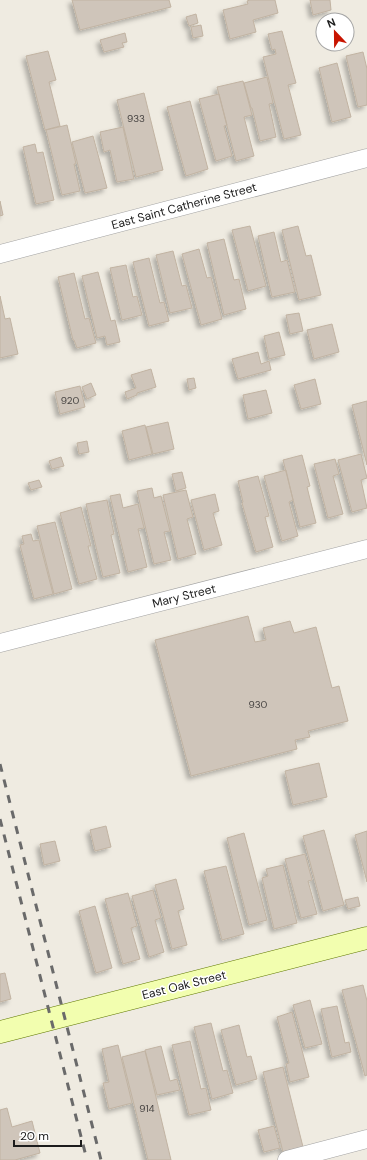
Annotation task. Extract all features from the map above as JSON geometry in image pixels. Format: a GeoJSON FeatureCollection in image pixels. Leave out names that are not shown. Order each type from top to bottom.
{"type":"FeatureCollection","features":[{"type":"Feature","properties":{"kind":"main road","name":"East Oak Street"},"geometry":{"type":"LineString","coordinates":[[0,1032],[367,938]]}},
{"type":"Feature","properties":{"kind":"street","name":"East Saint Catherine Street"},"geometry":{"type":"LineString","coordinates":[[0,254],[367,158]]}},
{"type":"Feature","properties":{"kind":"street","name":"Mary Street"},"geometry":{"type":"LineString","coordinates":[[0,643],[367,549]]}},
{"type":"Feature","properties":{"kind":"street"},"geometry":{"type":"LineString","coordinates":[[288,1160],[367,1139]]}},
{"type":"Feature","properties":{"kind":"building"},"geometry":{"type":"Polygon","coordinates":[[[72,0],[169,0],[171,7],[80,30],[72,0]]]}},
{"type":"Feature","properties":{"kind":"building"},"geometry":{"type":"Polygon","coordinates":[[[275,0],[278,13],[253,20],[256,32],[230,39],[223,10],[248,4],[247,1],[275,0]]]}},
{"type":"Feature","properties":{"kind":"building"},"geometry":{"type":"Polygon","coordinates":[[[310,0],[330,0],[331,10],[315,12],[315,14],[313,15],[310,0]]]}},
{"type":"Feature","properties":{"kind":"building"},"geometry":{"type":"Polygon","coordinates":[[[196,14],[198,23],[189,26],[186,17],[196,14]]]}},
{"type":"Feature","properties":{"kind":"building"},"geometry":{"type":"Polygon","coordinates":[[[201,25],[203,36],[193,38],[191,27],[201,25]]]}},
{"type":"Feature","properties":{"kind":"building"},"geometry":{"type":"Polygon","coordinates":[[[282,31],[296,83],[288,85],[301,135],[284,139],[263,57],[276,54],[275,49],[272,50],[268,34],[282,31]]]}},
{"type":"Feature","properties":{"kind":"building"},"geometry":{"type":"Polygon","coordinates":[[[125,33],[127,42],[122,43],[124,47],[104,52],[100,40],[125,33]]]}},
{"type":"Feature","properties":{"kind":"building"},"geometry":{"type":"Polygon","coordinates":[[[48,51],[56,80],[49,82],[60,126],[45,130],[26,56],[48,51]]]}},
{"type":"Feature","properties":{"kind":"building"},"geometry":{"type":"Polygon","coordinates":[[[363,52],[367,69],[367,105],[358,107],[346,56],[363,52]]]}},
{"type":"Feature","properties":{"kind":"building"},"geometry":{"type":"Polygon","coordinates":[[[337,63],[351,117],[332,122],[319,68],[337,63]]]}},
{"type":"Feature","properties":{"kind":"building"},"geometry":{"type":"Polygon","coordinates":[[[267,77],[273,103],[269,104],[276,137],[260,141],[244,83],[267,77]]]}},
{"type":"Feature","properties":{"kind":"building"},"geometry":{"type":"Polygon","coordinates":[[[243,81],[252,115],[244,117],[254,156],[236,161],[217,87],[243,81]]]}},
{"type":"Feature","properties":{"kind":"building"},"geometry":{"type":"Polygon","coordinates":[[[144,93],[163,170],[136,177],[117,100],[144,93]]]}},
{"type":"Feature","properties":{"kind":"building"},"geometry":{"type":"Polygon","coordinates":[[[219,94],[227,125],[224,126],[232,156],[216,161],[199,99],[219,94]]]}},
{"type":"Feature","properties":{"kind":"building"},"geometry":{"type":"Polygon","coordinates":[[[190,101],[208,169],[186,176],[167,107],[190,101]]]}},
{"type":"Feature","properties":{"kind":"building"},"geometry":{"type":"Polygon","coordinates":[[[67,125],[76,164],[74,164],[80,191],[62,195],[46,130],[67,125]]]}},
{"type":"Feature","properties":{"kind":"building"},"geometry":{"type":"Polygon","coordinates":[[[123,127],[134,179],[117,182],[110,150],[104,152],[100,132],[123,127]]]}},
{"type":"Feature","properties":{"kind":"building"},"geometry":{"type":"Polygon","coordinates":[[[93,136],[107,188],[85,193],[72,142],[93,136]]]}},
{"type":"Feature","properties":{"kind":"building"},"geometry":{"type":"Polygon","coordinates":[[[35,144],[37,153],[43,152],[54,200],[36,204],[23,147],[35,144]]]}},
{"type":"Feature","properties":{"kind":"building"},"geometry":{"type":"Polygon","coordinates":[[[0,201],[3,215],[0,216],[0,201]]]}},
{"type":"Feature","properties":{"kind":"building"},"geometry":{"type":"Polygon","coordinates":[[[250,226],[266,286],[248,291],[232,230],[250,226]]]}},
{"type":"Feature","properties":{"kind":"building"},"geometry":{"type":"Polygon","coordinates":[[[298,226],[306,256],[311,255],[321,295],[299,300],[282,230],[298,226]]]}},
{"type":"Feature","properties":{"kind":"building"},"geometry":{"type":"Polygon","coordinates":[[[274,232],[281,262],[287,260],[295,292],[272,297],[258,236],[274,232]]]}},
{"type":"Feature","properties":{"kind":"building"},"geometry":{"type":"Polygon","coordinates":[[[224,239],[234,280],[239,279],[246,309],[224,315],[207,243],[224,239]]]}},
{"type":"Feature","properties":{"kind":"building"},"geometry":{"type":"Polygon","coordinates":[[[199,249],[207,278],[211,277],[222,319],[201,325],[182,254],[199,249]]]}},
{"type":"Feature","properties":{"kind":"building"},"geometry":{"type":"Polygon","coordinates":[[[173,251],[182,286],[186,285],[192,308],[170,313],[156,255],[173,251]]]}},
{"type":"Feature","properties":{"kind":"building"},"geometry":{"type":"Polygon","coordinates":[[[149,258],[160,303],[164,302],[169,321],[149,326],[133,262],[149,258]]]}},
{"type":"Feature","properties":{"kind":"building"},"geometry":{"type":"Polygon","coordinates":[[[126,265],[133,297],[137,296],[142,315],[122,320],[110,268],[126,265]]]}},
{"type":"Feature","properties":{"kind":"building"},"geometry":{"type":"Polygon","coordinates":[[[98,272],[111,321],[115,320],[120,342],[107,345],[105,336],[97,338],[82,276],[98,272]]]}},
{"type":"Feature","properties":{"kind":"building"},"geometry":{"type":"Polygon","coordinates":[[[74,273],[85,319],[89,318],[96,343],[77,348],[73,340],[58,277],[74,273]]]}},
{"type":"Feature","properties":{"kind":"building"},"geometry":{"type":"Polygon","coordinates":[[[0,296],[5,319],[10,318],[18,354],[0,358],[0,296]]]}},
{"type":"Feature","properties":{"kind":"building"},"geometry":{"type":"Polygon","coordinates":[[[299,313],[303,331],[290,334],[286,315],[299,313]]]}},
{"type":"Feature","properties":{"kind":"building"},"geometry":{"type":"Polygon","coordinates":[[[332,324],[339,352],[314,359],[307,330],[332,324]]]}},
{"type":"Feature","properties":{"kind":"building"},"geometry":{"type":"Polygon","coordinates":[[[279,332],[285,355],[269,359],[264,336],[279,332]]]}},
{"type":"Feature","properties":{"kind":"building"},"geometry":{"type":"Polygon","coordinates":[[[258,352],[261,364],[269,361],[271,370],[238,379],[232,359],[258,352]]]}},
{"type":"Feature","properties":{"kind":"building"},"geometry":{"type":"Polygon","coordinates":[[[151,369],[156,387],[137,393],[137,395],[127,399],[125,392],[136,388],[131,375],[151,369]]]}},
{"type":"Feature","properties":{"kind":"building"},"geometry":{"type":"Polygon","coordinates":[[[194,378],[196,388],[189,390],[187,379],[194,378]]]}},
{"type":"Feature","properties":{"kind":"building"},"geometry":{"type":"Polygon","coordinates":[[[315,379],[321,404],[301,409],[294,385],[315,379]]]}},
{"type":"Feature","properties":{"kind":"building"},"geometry":{"type":"Polygon","coordinates":[[[91,383],[96,395],[87,399],[82,387],[91,383]]]}},
{"type":"Feature","properties":{"kind":"building"},"geometry":{"type":"Polygon","coordinates":[[[80,386],[85,407],[60,414],[55,392],[80,386]]]}},
{"type":"Feature","properties":{"kind":"building"},"geometry":{"type":"Polygon","coordinates":[[[266,390],[272,413],[248,419],[243,395],[266,390]]]}},
{"type":"Feature","properties":{"kind":"building"},"geometry":{"type":"Polygon","coordinates":[[[367,401],[367,465],[352,405],[367,401]]]}},
{"type":"Feature","properties":{"kind":"building"},"geometry":{"type":"Polygon","coordinates":[[[168,422],[174,449],[153,454],[146,427],[168,422]]]}},
{"type":"Feature","properties":{"kind":"building"},"geometry":{"type":"Polygon","coordinates":[[[145,425],[152,454],[129,460],[122,431],[145,425]]]}},
{"type":"Feature","properties":{"kind":"building"},"geometry":{"type":"Polygon","coordinates":[[[87,441],[89,452],[79,454],[77,443],[87,441]]]}},
{"type":"Feature","properties":{"kind":"building"},"geometry":{"type":"Polygon","coordinates":[[[361,454],[367,478],[361,480],[367,508],[352,512],[338,460],[361,454]]]}},
{"type":"Feature","properties":{"kind":"building"},"geometry":{"type":"Polygon","coordinates":[[[302,455],[310,486],[307,487],[316,523],[300,527],[283,460],[302,455]]]}},
{"type":"Feature","properties":{"kind":"building"},"geometry":{"type":"Polygon","coordinates":[[[61,457],[64,466],[52,469],[49,461],[61,457]]]}},
{"type":"Feature","properties":{"kind":"building"},"geometry":{"type":"Polygon","coordinates":[[[335,459],[339,474],[333,476],[343,514],[328,518],[314,464],[335,459]]]}},
{"type":"Feature","properties":{"kind":"building"},"geometry":{"type":"Polygon","coordinates":[[[286,470],[293,500],[289,502],[298,536],[282,541],[264,476],[286,470]]]}},
{"type":"Feature","properties":{"kind":"building"},"geometry":{"type":"Polygon","coordinates":[[[182,472],[186,488],[176,491],[172,474],[182,472]]]}},
{"type":"Feature","properties":{"kind":"building"},"geometry":{"type":"Polygon","coordinates":[[[258,476],[269,516],[265,517],[273,547],[256,552],[242,503],[238,481],[258,476]]]}},
{"type":"Feature","properties":{"kind":"building"},"geometry":{"type":"Polygon","coordinates":[[[39,480],[42,487],[31,490],[28,483],[39,480]]]}},
{"type":"Feature","properties":{"kind":"building"},"geometry":{"type":"Polygon","coordinates":[[[152,488],[154,498],[161,496],[170,531],[164,532],[171,560],[154,564],[137,491],[152,488]]]}},
{"type":"Feature","properties":{"kind":"building"},"geometry":{"type":"Polygon","coordinates":[[[186,490],[193,517],[187,519],[196,554],[178,559],[163,495],[186,490]]]}},
{"type":"Feature","properties":{"kind":"building"},"geometry":{"type":"Polygon","coordinates":[[[120,494],[123,508],[138,504],[144,528],[138,529],[147,567],[128,572],[110,496],[120,494]]]}},
{"type":"Feature","properties":{"kind":"building"},"geometry":{"type":"Polygon","coordinates":[[[215,494],[219,511],[213,513],[222,545],[204,550],[191,500],[215,494]]]}},
{"type":"Feature","properties":{"kind":"building"},"geometry":{"type":"Polygon","coordinates":[[[107,500],[114,534],[111,535],[120,573],[103,577],[86,504],[107,500]]]}},
{"type":"Feature","properties":{"kind":"building"},"geometry":{"type":"Polygon","coordinates":[[[81,507],[91,546],[88,546],[97,579],[79,584],[60,513],[81,507]]]}},
{"type":"Feature","properties":{"kind":"building"},"geometry":{"type":"Polygon","coordinates":[[[55,522],[72,589],[54,594],[37,526],[55,522]]]}},
{"type":"Feature","properties":{"kind":"building"},"geometry":{"type":"Polygon","coordinates":[[[31,534],[33,541],[39,540],[53,594],[34,599],[20,545],[24,544],[22,536],[31,534]]]}},
{"type":"Feature","properties":{"kind":"building"},"geometry":{"type":"Polygon","coordinates":[[[248,616],[255,642],[266,640],[263,628],[290,621],[294,633],[316,627],[332,688],[339,686],[348,721],[308,731],[310,737],[295,740],[297,749],[191,776],[155,640],[248,616]]]}},
{"type":"Feature","properties":{"kind":"building"},"geometry":{"type":"Polygon","coordinates":[[[319,763],[327,797],[293,805],[285,771],[319,763]]]}},
{"type":"Feature","properties":{"kind":"building"},"geometry":{"type":"Polygon","coordinates":[[[106,826],[111,847],[95,851],[90,830],[106,826]]]}},
{"type":"Feature","properties":{"kind":"building"},"geometry":{"type":"Polygon","coordinates":[[[324,830],[344,905],[323,911],[303,836],[324,830]]]}},
{"type":"Feature","properties":{"kind":"building"},"geometry":{"type":"Polygon","coordinates":[[[367,831],[367,882],[355,835],[367,831]]]}},
{"type":"Feature","properties":{"kind":"building"},"geometry":{"type":"Polygon","coordinates":[[[244,833],[267,920],[249,925],[227,838],[244,833]]]}},
{"type":"Feature","properties":{"kind":"building"},"geometry":{"type":"Polygon","coordinates":[[[55,841],[60,861],[44,865],[40,844],[55,841]]]}},
{"type":"Feature","properties":{"kind":"building"},"geometry":{"type":"Polygon","coordinates":[[[305,854],[312,880],[308,881],[317,914],[301,918],[285,859],[305,854]]]}},
{"type":"Feature","properties":{"kind":"building"},"geometry":{"type":"Polygon","coordinates":[[[283,865],[297,923],[274,929],[262,878],[268,876],[266,869],[283,865]]]}},
{"type":"Feature","properties":{"kind":"building"},"geometry":{"type":"Polygon","coordinates":[[[226,866],[244,934],[222,940],[204,871],[226,866]]]}},
{"type":"Feature","properties":{"kind":"building"},"geometry":{"type":"Polygon","coordinates":[[[176,879],[184,909],[178,911],[187,945],[172,949],[155,885],[176,879]]]}},
{"type":"Feature","properties":{"kind":"building"},"geometry":{"type":"Polygon","coordinates":[[[153,890],[161,918],[155,920],[164,952],[149,957],[132,896],[153,890]]]}},
{"type":"Feature","properties":{"kind":"building"},"geometry":{"type":"Polygon","coordinates":[[[128,893],[137,926],[131,928],[140,959],[123,964],[105,899],[128,893]]]}},
{"type":"Feature","properties":{"kind":"building"},"geometry":{"type":"Polygon","coordinates":[[[358,897],[360,906],[348,909],[345,900],[358,897]]]}},
{"type":"Feature","properties":{"kind":"building"},"geometry":{"type":"Polygon","coordinates":[[[95,906],[112,968],[96,973],[79,911],[95,906]]]}},
{"type":"Feature","properties":{"kind":"building"},"geometry":{"type":"Polygon","coordinates":[[[5,973],[11,999],[0,1002],[0,974],[5,973]]]}},
{"type":"Feature","properties":{"kind":"building"},"geometry":{"type":"Polygon","coordinates":[[[363,985],[367,1001],[367,1075],[365,1076],[342,990],[363,985]]]}},
{"type":"Feature","properties":{"kind":"building"},"geometry":{"type":"Polygon","coordinates":[[[310,1000],[322,1044],[305,1048],[293,1005],[310,1000]]]}},
{"type":"Feature","properties":{"kind":"building"},"geometry":{"type":"Polygon","coordinates":[[[337,1006],[345,1043],[349,1042],[351,1052],[332,1057],[321,1009],[337,1006]]]}},
{"type":"Feature","properties":{"kind":"building"},"geometry":{"type":"Polygon","coordinates":[[[292,1012],[309,1077],[290,1082],[286,1064],[289,1063],[277,1017],[292,1012]]]}},
{"type":"Feature","properties":{"kind":"building"},"geometry":{"type":"Polygon","coordinates":[[[211,1023],[223,1071],[227,1070],[233,1093],[212,1099],[194,1027],[211,1023]]]}},
{"type":"Feature","properties":{"kind":"building"},"geometry":{"type":"Polygon","coordinates":[[[239,1025],[247,1057],[251,1056],[257,1079],[236,1085],[221,1030],[239,1025]]]}},
{"type":"Feature","properties":{"kind":"building"},"geometry":{"type":"Polygon","coordinates":[[[190,1041],[201,1089],[206,1088],[211,1110],[189,1115],[172,1045],[190,1041]]]}},
{"type":"Feature","properties":{"kind":"building"},"geometry":{"type":"Polygon","coordinates":[[[118,1045],[132,1103],[109,1109],[103,1083],[109,1082],[102,1049],[118,1045]]]}},
{"type":"Feature","properties":{"kind":"building"},"geometry":{"type":"Polygon","coordinates":[[[161,1046],[170,1081],[177,1079],[180,1090],[157,1095],[145,1050],[161,1046]]]}},
{"type":"Feature","properties":{"kind":"building"},"geometry":{"type":"Polygon","coordinates":[[[145,1051],[171,1160],[148,1160],[122,1057],[145,1051]]]}},
{"type":"Feature","properties":{"kind":"building"},"geometry":{"type":"Polygon","coordinates":[[[283,1067],[303,1147],[283,1152],[263,1072],[283,1067]]]}},
{"type":"Feature","properties":{"kind":"building"},"geometry":{"type":"Polygon","coordinates":[[[7,1108],[12,1127],[32,1121],[40,1153],[15,1160],[0,1160],[0,1110],[7,1108]]]}},
{"type":"Feature","properties":{"kind":"building"},"geometry":{"type":"Polygon","coordinates":[[[274,1126],[280,1148],[264,1152],[258,1130],[274,1126]]]}},
{"type":"Feature","properties":{"kind":"railway"},"geometry":{"type":"LineString","coordinates":[[0,764],[101,1160]]}},
{"type":"Feature","properties":{"kind":"railway"},"geometry":{"type":"LineString","coordinates":[[0,819],[87,1160]]}}]}
